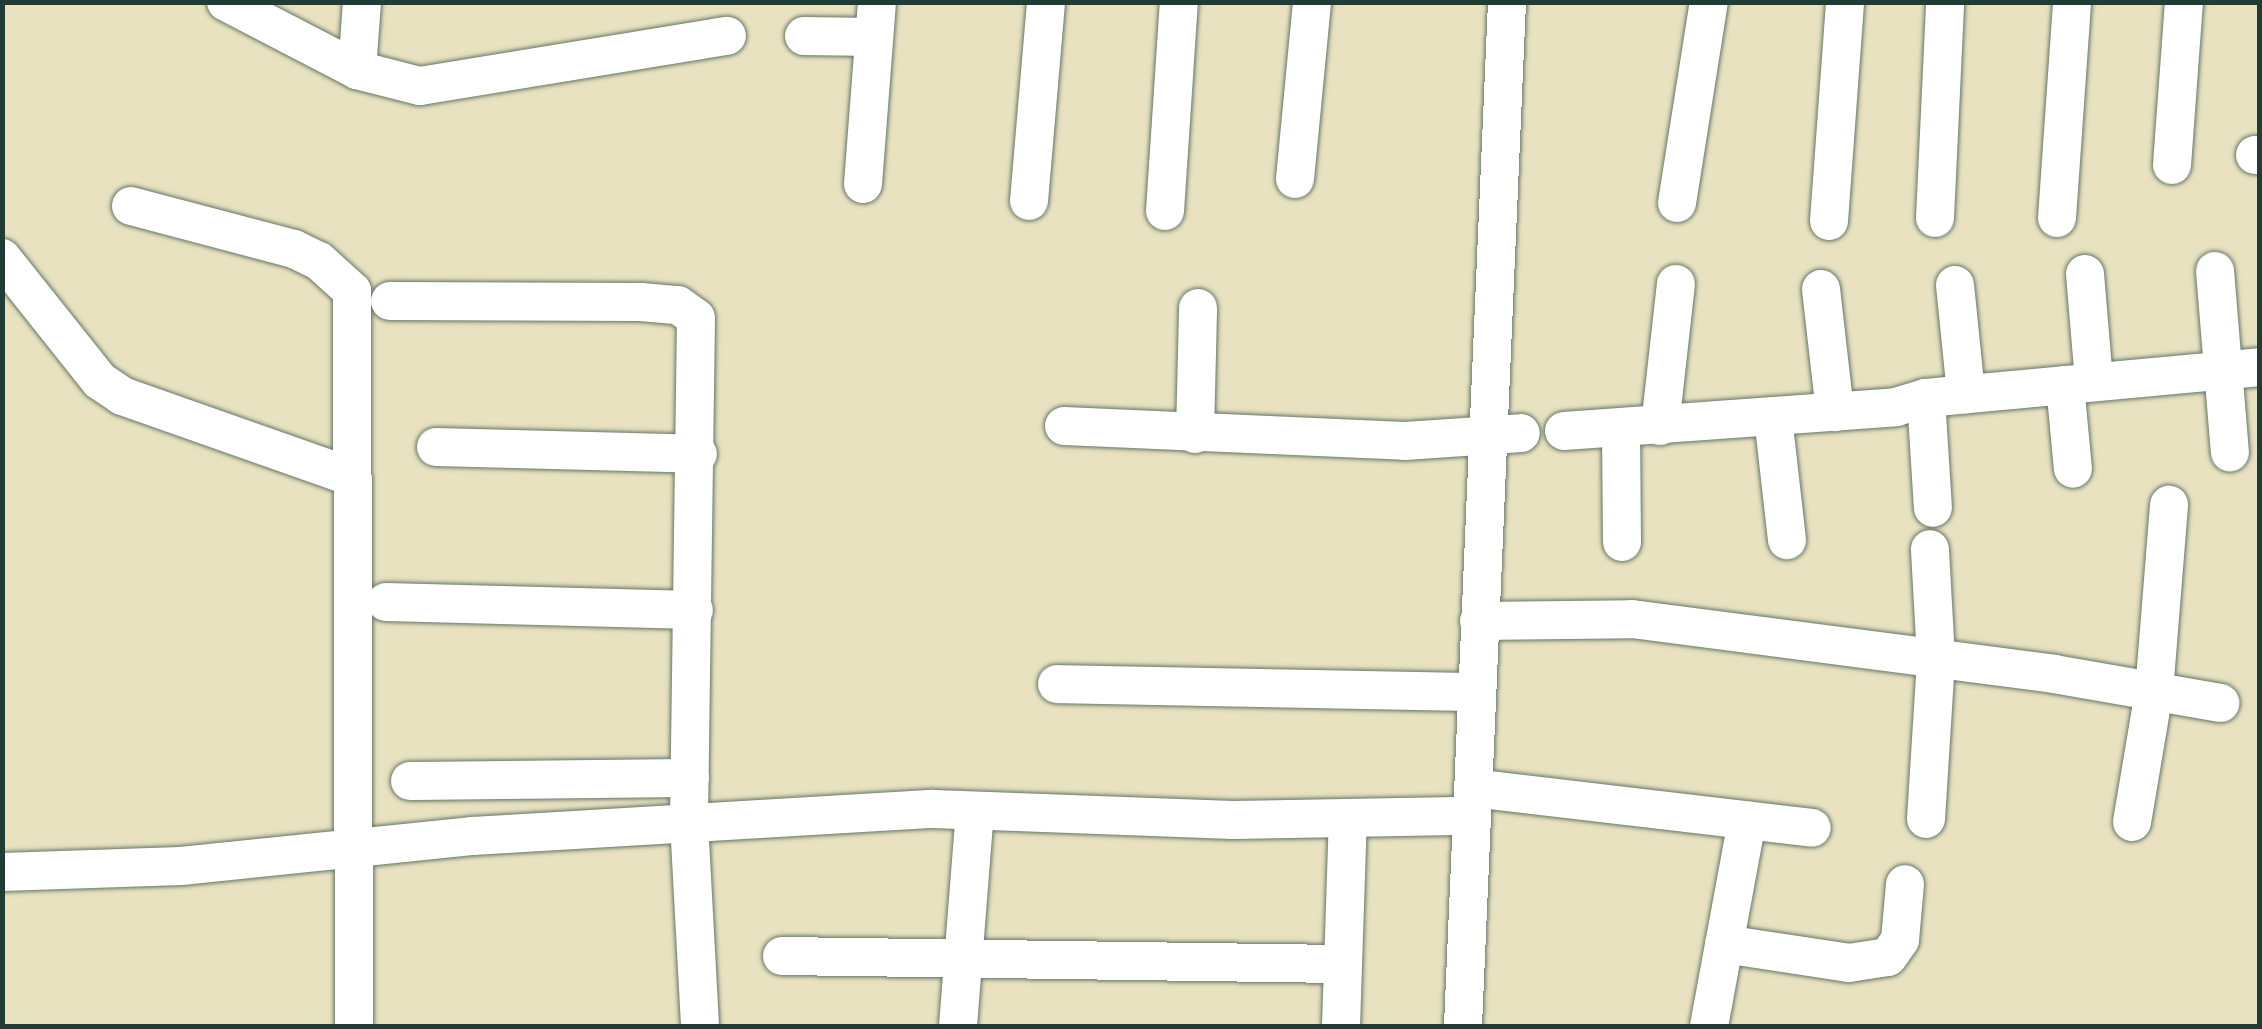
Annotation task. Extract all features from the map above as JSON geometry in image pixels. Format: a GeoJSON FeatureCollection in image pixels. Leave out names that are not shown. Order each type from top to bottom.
{"type":"FeatureCollection","features":[{"type":"Feature","properties":{"kind":"street"},"geometry":{"type":"LineString","coordinates":[[226,2],[357,70],[398,83],[444,84],[727,36]]}},
{"type":"Feature","properties":{"kind":"street"},"geometry":{"type":"LineString","coordinates":[[357,70],[362,2]]}},
{"type":"Feature","properties":{"kind":"street"},"geometry":{"type":"LineString","coordinates":[[1029,202],[1046,2]]}},
{"type":"Feature","properties":{"kind":"street"},"geometry":{"type":"LineString","coordinates":[[1165,211],[1179,2]]}},
{"type":"Feature","properties":{"kind":"street"},"geometry":{"type":"LineString","coordinates":[[1295,178],[1312,2]]}},
{"type":"Feature","properties":{"kind":"street"},"geometry":{"type":"LineString","coordinates":[[1463,1026],[1480,621],[1504,434],[1507,2]]}},
{"type":"Feature","properties":{"kind":"street"},"geometry":{"type":"LineString","coordinates":[[1677,203],[1709,2]]}},
{"type":"Feature","properties":{"kind":"street"},"geometry":{"type":"LineString","coordinates":[[1830,222],[1845,2]]}},
{"type":"Feature","properties":{"kind":"street"},"geometry":{"type":"LineString","coordinates":[[1935,218],[1945,2]]}},
{"type":"Feature","properties":{"kind":"street"},"geometry":{"type":"LineString","coordinates":[[2057,218],[2072,2]]}},
{"type":"Feature","properties":{"kind":"street"},"geometry":{"type":"LineString","coordinates":[[2172,166],[2184,2]]}},
{"type":"Feature","properties":{"kind":"street"},"geometry":{"type":"LineString","coordinates":[[804,36],[875,20],[862,184]]}},
{"type":"Feature","properties":{"kind":"street"},"geometry":{"type":"LineString","coordinates":[[130,206],[294,250],[319,261],[352,292],[354,1026]]}},
{"type":"Feature","properties":{"kind":"street"},"geometry":{"type":"LineString","coordinates":[[2,258],[100,381],[122,396],[352,477]]}},
{"type":"Feature","properties":{"kind":"street"},"geometry":{"type":"LineString","coordinates":[[2215,271],[2241,368],[2230,452]]}},
{"type":"Feature","properties":{"kind":"street"},"geometry":{"type":"LineString","coordinates":[[2073,469],[2084,274]]}},
{"type":"Feature","properties":{"kind":"street"},"geometry":{"type":"LineString","coordinates":[[1660,426],[1676,284]]}},
{"type":"Feature","properties":{"kind":"street"},"geometry":{"type":"LineString","coordinates":[[1955,285],[1966,394]]}},
{"type":"Feature","properties":{"kind":"street"},"geometry":{"type":"LineString","coordinates":[[1821,289],[1835,412]]}},
{"type":"Feature","properties":{"kind":"street"},"geometry":{"type":"LineString","coordinates":[[390,301],[678,304],[696,318],[700,337],[689,822],[700,1026]]}},
{"type":"Feature","properties":{"kind":"street"},"geometry":{"type":"LineString","coordinates":[[1195,434],[1198,308]]}},
{"type":"Feature","properties":{"kind":"street"},"geometry":{"type":"LineString","coordinates":[[1564,431],[1835,412],[1926,398],[2241,368]]}},
{"type":"Feature","properties":{"kind":"street"},"geometry":{"type":"LineString","coordinates":[[1926,398],[1934,508]]}},
{"type":"Feature","properties":{"kind":"street"},"geometry":{"type":"LineString","coordinates":[[1773,416],[1787,540]]}},
{"type":"Feature","properties":{"kind":"street"},"geometry":{"type":"LineString","coordinates":[[1064,426],[1405,441],[1504,434]]}},
{"type":"Feature","properties":{"kind":"street"},"geometry":{"type":"LineString","coordinates":[[1621,428],[1622,542]]}},
{"type":"Feature","properties":{"kind":"street"},"geometry":{"type":"LineString","coordinates":[[436,447],[698,454]]}},
{"type":"Feature","properties":{"kind":"street"},"geometry":{"type":"LineString","coordinates":[[2132,822],[2154,692],[2169,505]]}},
{"type":"Feature","properties":{"kind":"street"},"geometry":{"type":"LineString","coordinates":[[1926,818],[1936,658],[1930,548]]}},
{"type":"Feature","properties":{"kind":"street"},"geometry":{"type":"LineString","coordinates":[[386,602],[694,610]]}},
{"type":"Feature","properties":{"kind":"street"},"geometry":{"type":"LineString","coordinates":[[1480,621],[1632,619],[1936,658],[2221,703]]}},
{"type":"Feature","properties":{"kind":"street"},"geometry":{"type":"LineString","coordinates":[[1057,684],[1476,692]]}},
{"type":"Feature","properties":{"kind":"street"},"geometry":{"type":"LineString","coordinates":[[410,781],[690,778]]}},
{"type":"Feature","properties":{"kind":"street"},"geometry":{"type":"LineString","coordinates":[[2,872],[182,866],[352,848],[689,822],[976,812],[1348,818],[1472,802],[1747,820],[1812,828]]}},
{"type":"Feature","properties":{"kind":"street"},"geometry":{"type":"LineString","coordinates":[[958,1026],[976,812]]}},
{"type":"Feature","properties":{"kind":"street"},"geometry":{"type":"LineString","coordinates":[[1340,1026],[1348,818]]}},
{"type":"Feature","properties":{"kind":"street"},"geometry":{"type":"LineString","coordinates":[[1709,1026],[1747,820]]}},
{"type":"Feature","properties":{"kind":"street"},"geometry":{"type":"LineString","coordinates":[[1724,944],[1849,962],[1888,958],[1900,940],[1905,884]]}},
{"type":"Feature","properties":{"kind":"street"},"geometry":{"type":"LineString","coordinates":[[782,956],[1342,964]]}}]}
